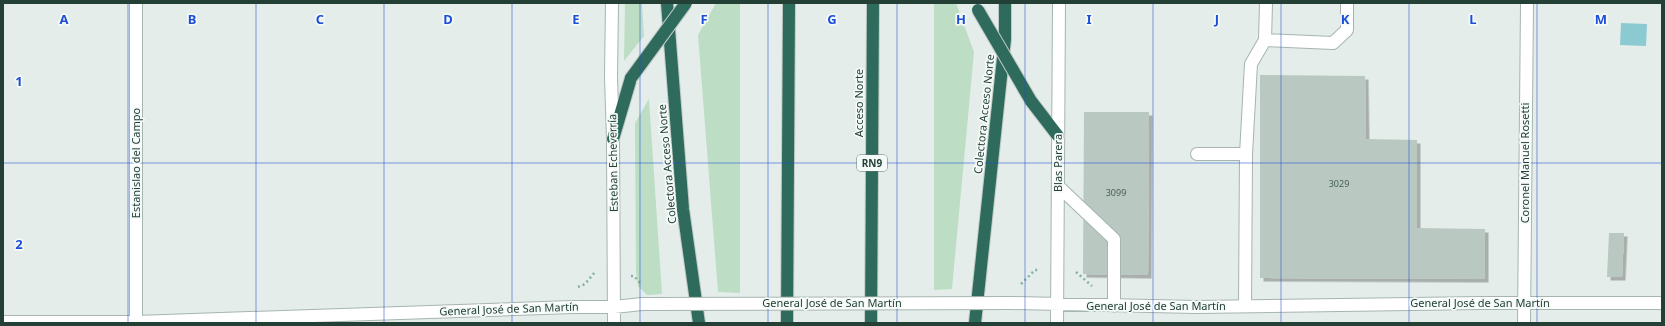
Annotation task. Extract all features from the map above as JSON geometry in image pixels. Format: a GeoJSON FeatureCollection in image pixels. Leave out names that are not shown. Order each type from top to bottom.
{"type":"FeatureCollection","features":[{"type":"Feature","properties":{"kind":"highway","name":"Colectora Acceso Norte"},"geometry":{"type":"LineString","coordinates":[[667,3],[683,209],[699,323]]}},
{"type":"Feature","properties":{"kind":"highway"},"geometry":{"type":"LineString","coordinates":[[613,138],[632,78],[686,3]]}},
{"type":"Feature","properties":{"kind":"highway"},"geometry":{"type":"LineString","coordinates":[[787,323],[789,3]]}},
{"type":"Feature","properties":{"kind":"highway","name":"Acceso Norte"},"geometry":{"type":"LineString","coordinates":[[871,323],[873,3]]}},
{"type":"Feature","properties":{"kind":"highway","name":"Colectora Acceso Norte"},"geometry":{"type":"LineString","coordinates":[[975,323],[1004,47],[1005,3]]}},
{"type":"Feature","properties":{"kind":"highway"},"geometry":{"type":"LineString","coordinates":[[977,7],[1031,101],[1058,136]]}},
{"type":"Feature","properties":{"kind":"street","name":"Estanislao del Campo"},"geometry":{"type":"LineString","coordinates":[[136,3],[136,322]]}},
{"type":"Feature","properties":{"kind":"street","name":"Esteban Echeverría"},"geometry":{"type":"LineString","coordinates":[[612,3],[610,77],[613,138],[614,323]]}},
{"type":"Feature","properties":{"kind":"street","name":"Blas Parera"},"geometry":{"type":"LineString","coordinates":[[1058,323],[1059,3]]}},
{"type":"Feature","properties":{"kind":"street"},"geometry":{"type":"LineString","coordinates":[[1245,306],[1246,154],[1250,64],[1265,40],[1266,3]]}},
{"type":"Feature","properties":{"kind":"street"},"geometry":{"type":"LineString","coordinates":[[1265,40],[1333,43],[1346,30],[1347,3]]}},
{"type":"Feature","properties":{"kind":"street","name":"Coronel Manuel Rosetti"},"geometry":{"type":"LineString","coordinates":[[1524,323],[1526,3]]}},
{"type":"Feature","properties":{"kind":"street"},"geometry":{"type":"LineString","coordinates":[[1197,154],[1246,154]]}},
{"type":"Feature","properties":{"kind":"street"},"geometry":{"type":"LineString","coordinates":[[1058,186],[1114,238],[1114,306]]}},
{"type":"Feature","properties":{"kind":"street","name":"General José de San Martín"},"geometry":{"type":"LineString","coordinates":[[3,322],[136,322],[572,307],[614,307],[642,304],[1012,303],[1114,306],[1245,306],[1662,303]]}},
{"type":"Feature","properties":{"kind":"green space"},"geometry":{"type":"Polygon","coordinates":[[[625,3],[642,3],[644,36],[624,61],[625,3]]]}},
{"type":"Feature","properties":{"kind":"green space"},"geometry":{"type":"Polygon","coordinates":[[[716,3],[740,3],[740,293],[718,292],[698,35],[716,3]]]}},
{"type":"Feature","properties":{"kind":"green space"},"geometry":{"type":"Polygon","coordinates":[[[934,3],[956,3],[974,52],[952,289],[934,290],[934,3]]]}},
{"type":"Feature","properties":{"kind":"green space"},"geometry":{"type":"Polygon","coordinates":[[[649,99],[662,294],[647,295],[638,286],[636,272],[635,123],[649,99]]]}},
{"type":"Feature","properties":{"kind":"water"},"geometry":{"type":"Polygon","coordinates":[[[1621,23],[1647,24],[1646,46],[1620,45],[1621,23]]]}},
{"type":"Feature","properties":{"kind":"building"},"geometry":{"type":"Polygon","coordinates":[[[1260,75],[1365,76],[1366,139],[1417,140],[1417,228],[1485,229],[1485,279],[1260,278],[1260,75]]]}},
{"type":"Feature","properties":{"kind":"building"},"geometry":{"type":"Polygon","coordinates":[[[1084,112],[1149,112],[1148,275],[1083,274],[1084,112]]]}},
{"type":"Feature","properties":{"kind":"building"},"geometry":{"type":"Polygon","coordinates":[[[1609,233],[1624,233],[1622,277],[1607,277],[1609,233]]]}}]}
